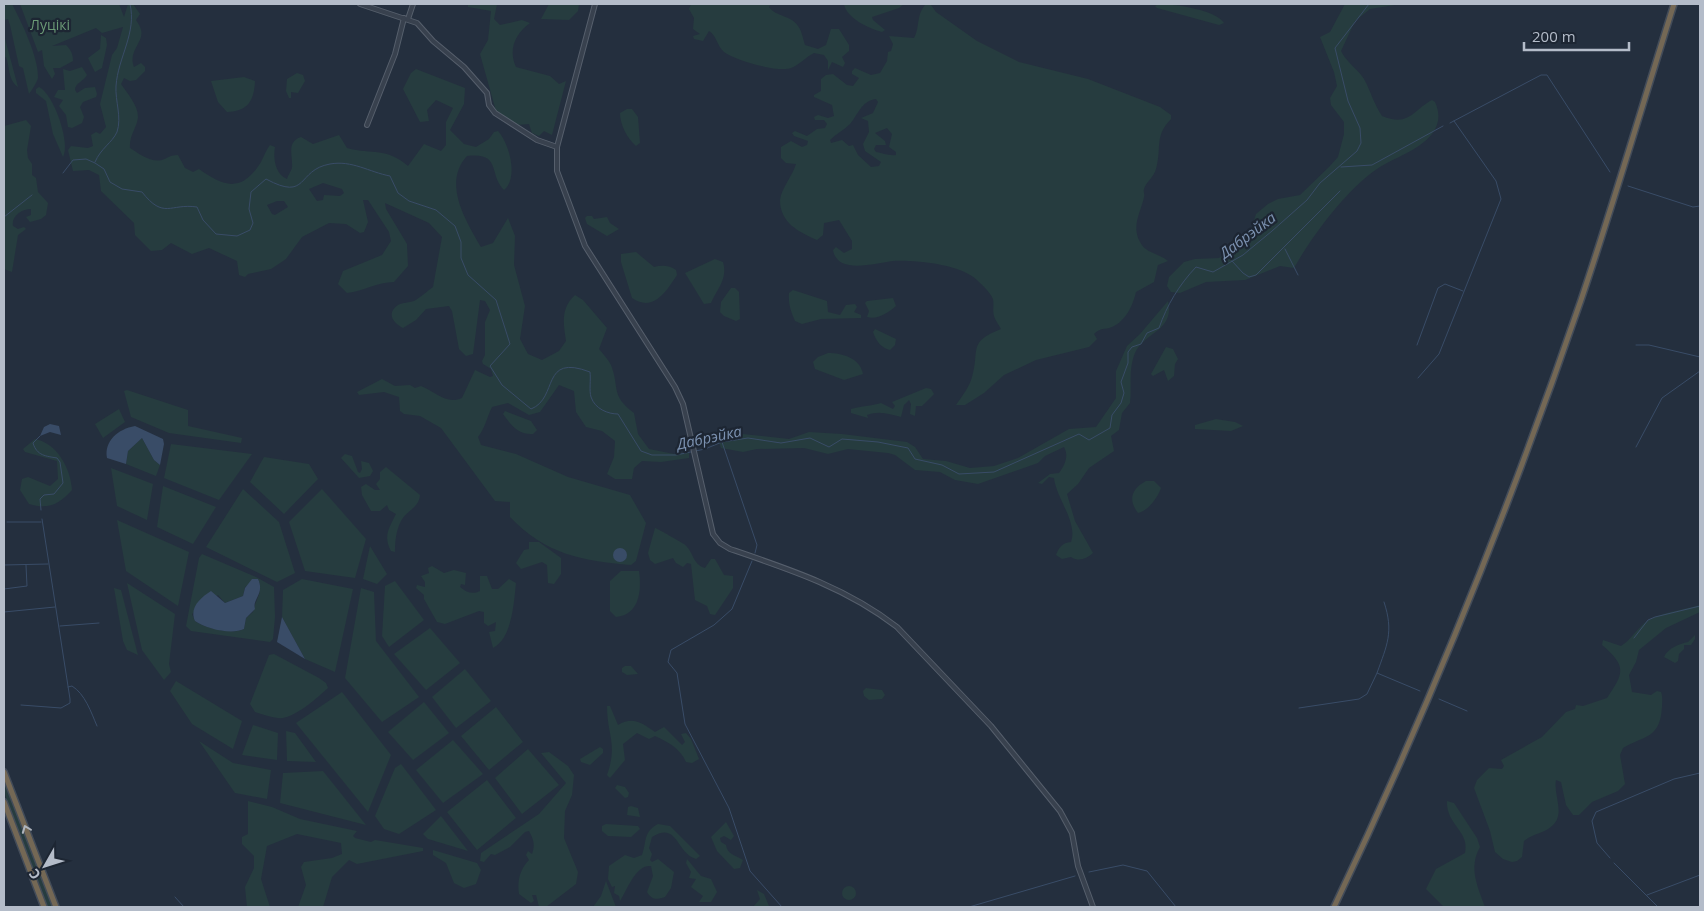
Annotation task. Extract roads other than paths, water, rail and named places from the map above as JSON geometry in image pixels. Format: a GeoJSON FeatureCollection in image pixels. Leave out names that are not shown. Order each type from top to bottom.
{"type":"FeatureCollection","features":[{"type":"Feature","properties":{"kind":"highway"},"geometry":{"type":"LineString","coordinates":[[1334,907],[1438,675],[1530,444],[1601,240],[1674,4]]}},
{"type":"Feature","properties":{"kind":"highway"},"geometry":{"type":"LineString","coordinates":[[4,772],[56,907]]}},
{"type":"Feature","properties":{"kind":"highway"},"geometry":{"type":"LineString","coordinates":[[4,802],[44,907]]}},
{"type":"Feature","properties":{"kind":"street"},"geometry":{"type":"LineString","coordinates":[[360,4],[377,12],[406,18],[421,27],[433,41],[464,67],[487,93],[489,105],[495,113],[538,140],[557,147]]}},
{"type":"Feature","properties":{"kind":"street"},"geometry":{"type":"LineString","coordinates":[[367,125],[395,54],[406,18],[413,4]]}},
{"type":"Feature","properties":{"kind":"street"},"geometry":{"type":"LineString","coordinates":[[595,4],[557,147],[557,171],[586,246],[675,387],[683,404],[694,444],[709,526],[720,543],[730,549],[802,573],[879,613],[897,627],[991,726],[1060,811],[1072,833],[1078,866],[1093,907]]}},
{"type":"Feature","properties":{"kind":"water"},"geometry":{"type":"Polygon","coordinates":[[[50,424],[59,426],[61,435],[50,432],[40,436],[44,427],[50,424]]]}},
{"type":"Feature","properties":{"kind":"water"},"geometry":{"type":"Polygon","coordinates":[[[135,426],[163,439],[164,444],[160,465],[154,460],[142,438],[128,451],[126,464],[107,458],[110,441],[123,430],[135,426]]]}},
{"type":"Feature","properties":{"kind":"water"},"geometry":{"type":"Polygon","coordinates":[[[620,548],[625,550],[627,555],[625,560],[620,562],[615,560],[613,555],[615,550],[620,548]]]}},
{"type":"Feature","properties":{"kind":"water"},"geometry":{"type":"Polygon","coordinates":[[[252,579],[258,579],[260,589],[255,602],[255,609],[246,618],[244,629],[239,631],[219,630],[195,621],[193,612],[197,604],[211,591],[225,603],[243,596],[245,588],[252,579]]]}},
{"type":"Feature","properties":{"kind":"water"},"geometry":{"type":"Polygon","coordinates":[[[282,617],[305,659],[277,642],[282,617]]]}},
{"type":"Feature","properties":{"kind":"waterway"},"geometry":{"type":"LineString","coordinates":[[95,162],[117,132],[119,115],[116,97],[117,75],[131,25],[130,4]]}},
{"type":"Feature","properties":{"kind":"waterway","name":"Дабрэйка"},"geometry":{"type":"LineString","coordinates":[[63,173],[73,160],[86,159],[104,169],[110,182],[122,189],[142,192],[156,206],[162,208],[197,207],[203,220],[216,234],[237,236],[250,230],[253,223],[249,209],[251,192],[266,179],[280,185],[296,186],[319,167],[338,163],[353,165],[390,176],[398,193],[409,201],[436,210],[455,226],[461,242],[461,258],[468,275],[496,300],[510,344],[490,366],[502,385],[531,409],[540,403],[545,396],[557,372],[564,368],[574,368],[590,372],[590,394],[593,401],[606,412],[618,414],[641,451],[652,455],[676,455],[705,449],[722,442],[748,438],[781,443],[810,438],[829,447],[842,439],[878,442],[908,448],[915,459],[942,465],[959,474],[994,472],[1079,434],[1089,440],[1110,428],[1112,415],[1121,403],[1124,393],[1121,382],[1128,363],[1128,352],[1132,347],[1141,344],[1147,333],[1159,328],[1174,296],[1196,267],[1213,272],[1243,255],[1307,200],[1320,183],[1357,151],[1361,143],[1360,128],[1348,101],[1335,48],[1369,4]]}},
{"type":"Feature","properties":{"kind":"waterway","name":"Дабрэйка"},"geometry":{"type":"LineString","coordinates":[[1374,4],[1388,4]]}},
{"type":"Feature","properties":{"kind":"waterway"},"geometry":{"type":"LineString","coordinates":[[1450,123],[1541,75],[1547,75],[1610,172]]}},
{"type":"Feature","properties":{"kind":"waterway"},"geometry":{"type":"LineString","coordinates":[[1418,378],[1439,354],[1501,199],[1496,181],[1454,121]]}},
{"type":"Feature","properties":{"kind":"waterway"},"geometry":{"type":"LineString","coordinates":[[1341,167],[1372,165],[1443,126]]}},
{"type":"Feature","properties":{"kind":"waterway"},"geometry":{"type":"LineString","coordinates":[[1628,186],[1693,207],[1700,206]]}},
{"type":"Feature","properties":{"kind":"waterway"},"geometry":{"type":"LineString","coordinates":[[1232,261],[1249,277],[1256,275],[1340,191]]}},
{"type":"Feature","properties":{"kind":"waterway","name":"Дабрэйка"},"geometry":{"type":"LineString","coordinates":[[4,217],[32,195]]}},
{"type":"Feature","properties":{"kind":"waterway"},"geometry":{"type":"LineString","coordinates":[[1285,249],[1298,275]]}},
{"type":"Feature","properties":{"kind":"waterway"},"geometry":{"type":"LineString","coordinates":[[1417,345],[1438,288],[1445,284],[1463,291]]}},
{"type":"Feature","properties":{"kind":"waterway"},"geometry":{"type":"LineString","coordinates":[[1636,345],[1649,345],[1700,357]]}},
{"type":"Feature","properties":{"kind":"waterway"},"geometry":{"type":"LineString","coordinates":[[1636,447],[1662,398],[1700,371]]}},
{"type":"Feature","properties":{"kind":"waterway"},"geometry":{"type":"LineString","coordinates":[[40,436],[33,443],[37,451],[42,455],[57,458],[60,462],[63,483],[54,494],[44,495],[40,499],[41,510]]}},
{"type":"Feature","properties":{"kind":"waterway"},"geometry":{"type":"LineString","coordinates":[[722,442],[757,545],[755,553]]}},
{"type":"Feature","properties":{"kind":"waterway"},"geometry":{"type":"LineString","coordinates":[[21,705],[61,708],[70,703],[42,519]]}},
{"type":"Feature","properties":{"kind":"waterway"},"geometry":{"type":"LineString","coordinates":[[7,522],[41,522]]}},
{"type":"Feature","properties":{"kind":"waterway"},"geometry":{"type":"LineString","coordinates":[[752,561],[732,609],[714,625],[671,650],[668,662],[677,673],[685,724],[729,808],[750,871],[782,907]]}},
{"type":"Feature","properties":{"kind":"waterway"},"geometry":{"type":"LineString","coordinates":[[4,565],[48,564]]}},
{"type":"Feature","properties":{"kind":"waterway"},"geometry":{"type":"LineString","coordinates":[[4,589],[27,586],[26,565]]}},
{"type":"Feature","properties":{"kind":"waterway"},"geometry":{"type":"LineString","coordinates":[[1384,602],[1389,630],[1377,673],[1420,691]]}},
{"type":"Feature","properties":{"kind":"waterway"},"geometry":{"type":"LineString","coordinates":[[1634,638],[1648,620],[1700,606]]}},
{"type":"Feature","properties":{"kind":"waterway"},"geometry":{"type":"LineString","coordinates":[[4,612],[55,607]]}},
{"type":"Feature","properties":{"kind":"waterway"},"geometry":{"type":"LineString","coordinates":[[60,626],[99,623]]}},
{"type":"Feature","properties":{"kind":"waterway"},"geometry":{"type":"LineString","coordinates":[[1299,708],[1359,699],[1367,694],[1377,673]]}},
{"type":"Feature","properties":{"kind":"waterway"},"geometry":{"type":"LineString","coordinates":[[68,687],[72,686],[81,694],[97,726]]}},
{"type":"Feature","properties":{"kind":"waterway"},"geometry":{"type":"LineString","coordinates":[[1439,699],[1467,711]]}},
{"type":"Feature","properties":{"kind":"waterway"},"geometry":{"type":"LineString","coordinates":[[1610,858],[1597,843],[1592,821],[1596,812],[1674,779],[1700,773]]}},
{"type":"Feature","properties":{"kind":"waterway"},"geometry":{"type":"LineString","coordinates":[[1614,863],[1658,907]]}},
{"type":"Feature","properties":{"kind":"waterway"},"geometry":{"type":"LineString","coordinates":[[1089,872],[1123,865],[1147,871],[1176,907]]}},
{"type":"Feature","properties":{"kind":"waterway"},"geometry":{"type":"LineString","coordinates":[[1647,895],[1700,875]]}},
{"type":"Feature","properties":{"kind":"waterway"},"geometry":{"type":"LineString","coordinates":[[969,907],[1075,876]]}},
{"type":"Feature","properties":{"kind":"waterway"},"geometry":{"type":"LineString","coordinates":[[175,897],[184,907]]}},
{"type":"Feature","properties":{"kind":"waterway"},"geometry":{"type":"LineString","coordinates":[[1696,907],[1700,906]]}},
{"type":"Feature","properties":{"kind":"park label","name":"Луцікі"},"geometry":{"type":"Point","coordinates":[50,24]}}]}
